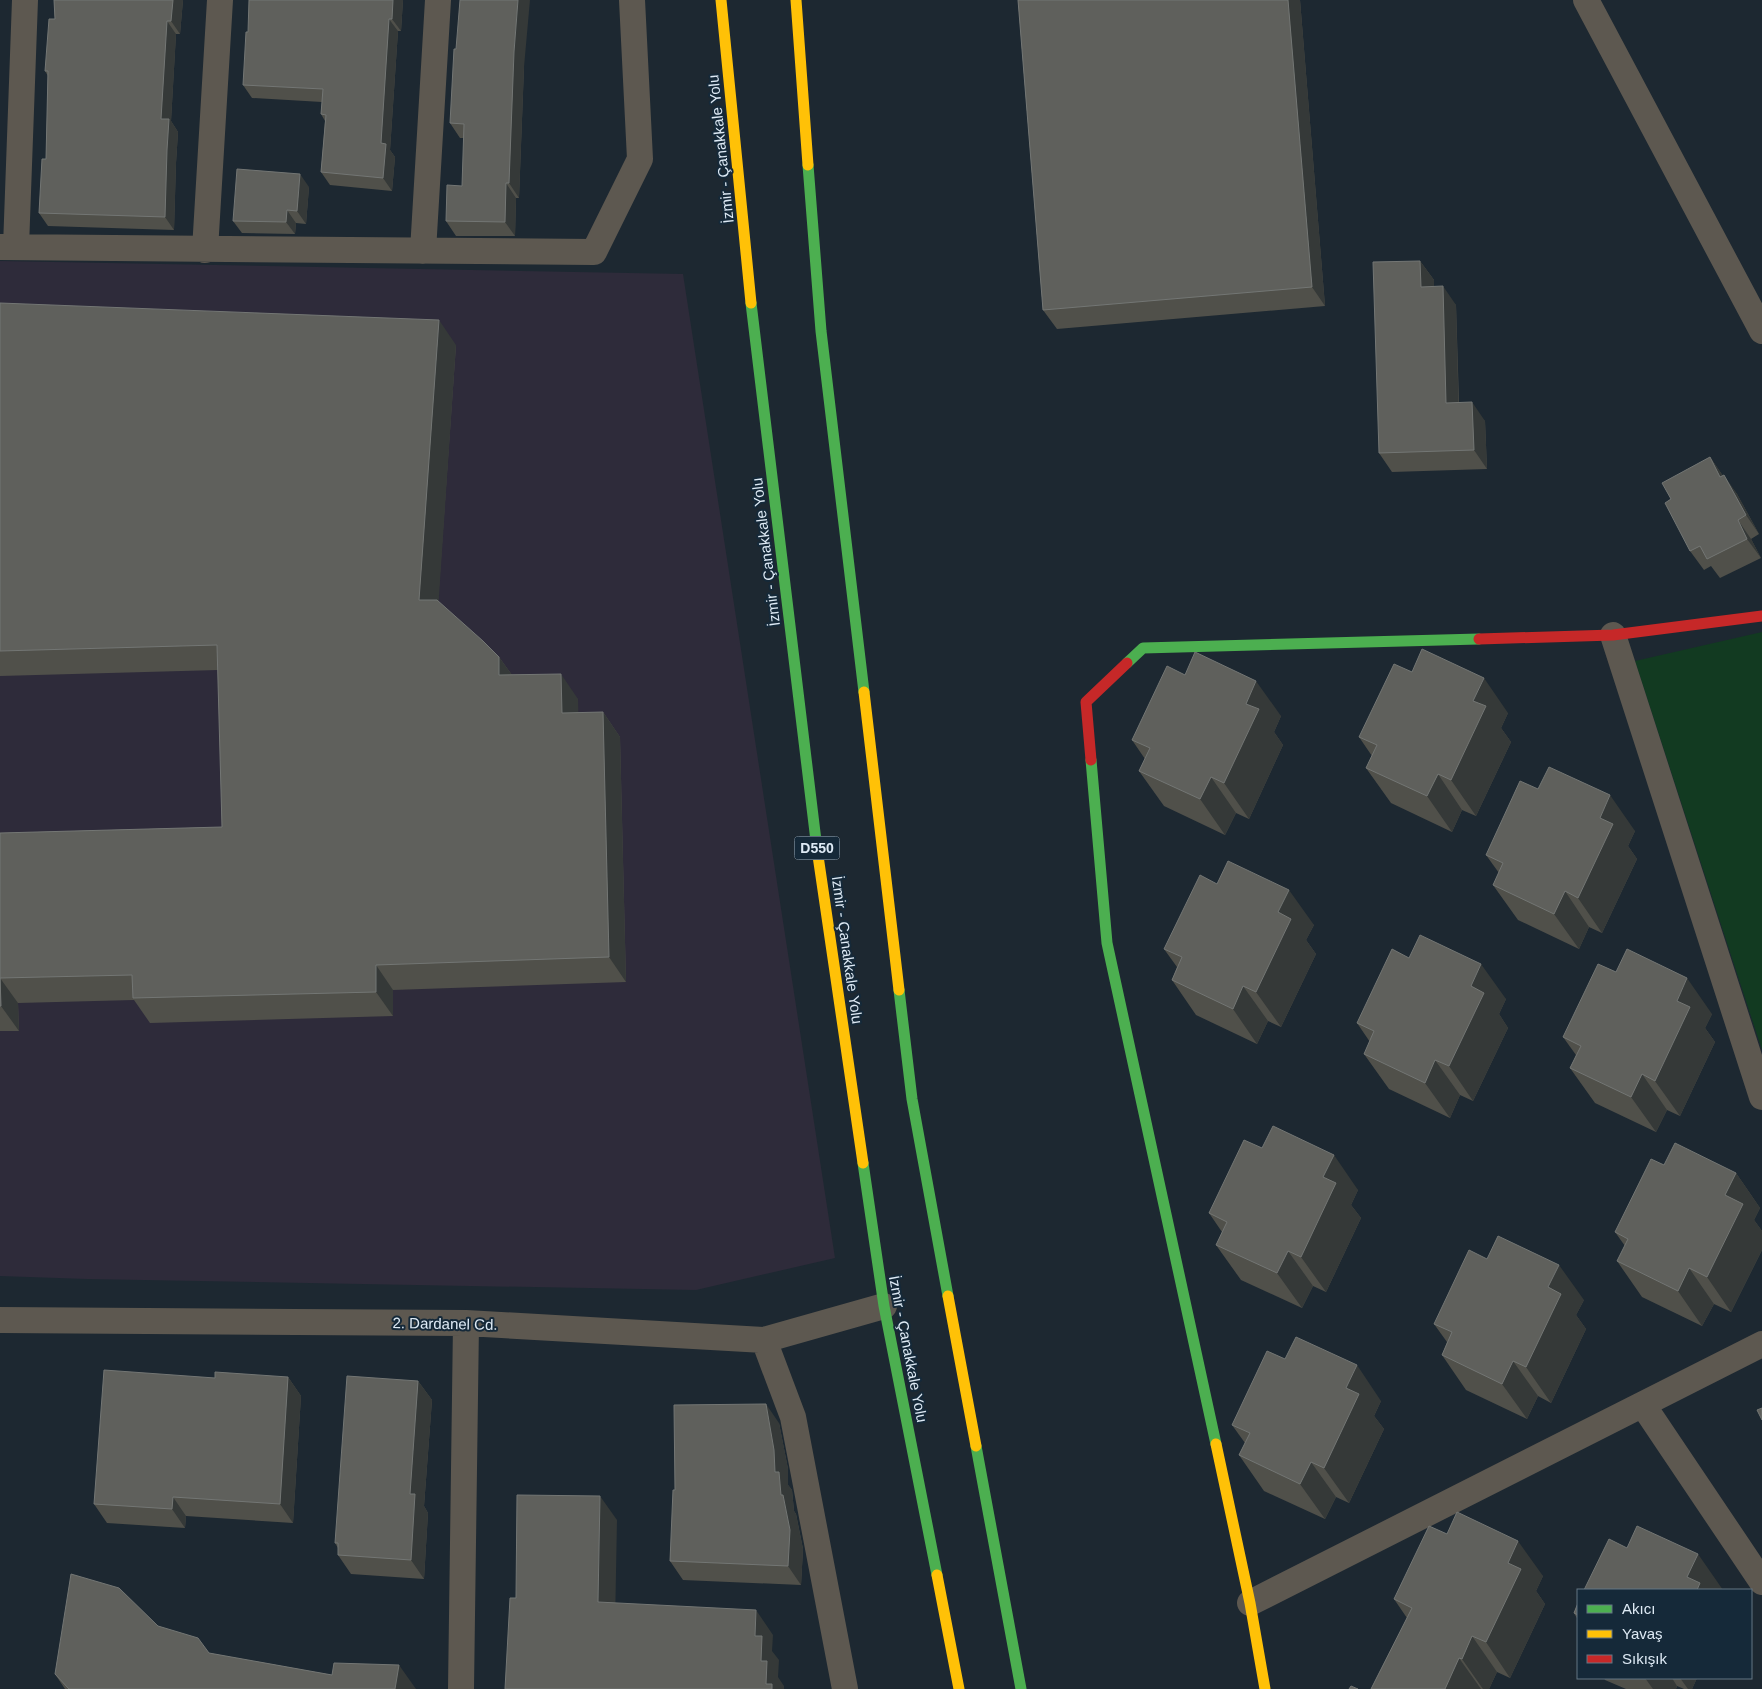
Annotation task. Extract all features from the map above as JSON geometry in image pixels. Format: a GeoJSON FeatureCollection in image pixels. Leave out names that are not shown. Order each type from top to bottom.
{"type":"FeatureCollection","features":[{"type":"Feature","properties":{"kind":"main road","name":"İzmir - Çanakkale Yolu"},"geometry":{"type":"LineString","coordinates":[[721,0],[755,340],[819,866],[884,1306],[959,1689]]}},
{"type":"Feature","properties":{"kind":"main road"},"geometry":{"type":"LineString","coordinates":[[796,0],[821,331],[912,1099],[1021,1689]]}},
{"type":"Feature","properties":{"kind":"main road"},"geometry":{"type":"LineString","coordinates":[[1265,1689],[1250,1603],[1108,943],[1086,702],[1143,648],[1613,635],[1762,616]]}},
{"type":"Feature","properties":{"kind":"street"},"geometry":{"type":"LineString","coordinates":[[24,0],[8,247],[594,252],[640,159],[632,0]]}},
{"type":"Feature","properties":{"kind":"street"},"geometry":{"type":"LineString","coordinates":[[205,250],[220,0]]}},
{"type":"Feature","properties":{"kind":"street"},"geometry":{"type":"LineString","coordinates":[[423,251],[438,0]]}},
{"type":"Feature","properties":{"kind":"street"},"geometry":{"type":"LineString","coordinates":[[1586,0],[1762,331]]}},
{"type":"Feature","properties":{"kind":"street"},"geometry":{"type":"LineString","coordinates":[[1613,635],[1762,1097]]}},
{"type":"Feature","properties":{"kind":"street","name":"2. Dardanel Cd."},"geometry":{"type":"LineString","coordinates":[[0,1320],[466,1324],[764,1340],[884,1306]]}},
{"type":"Feature","properties":{"kind":"street"},"geometry":{"type":"LineString","coordinates":[[461,1689],[466,1324]]}},
{"type":"Feature","properties":{"kind":"street"},"geometry":{"type":"LineString","coordinates":[[764,1340],[794,1417],[845,1689]]}},
{"type":"Feature","properties":{"kind":"street"},"geometry":{"type":"LineString","coordinates":[[1250,1603],[1762,1344]]}},
{"type":"Feature","properties":{"kind":"street"},"geometry":{"type":"LineString","coordinates":[[1642,1405],[1762,1582]]}},
{"type":"Feature","properties":{"kind":"shaded area"},"geometry":{"type":"Polygon","coordinates":[[[0,261],[683,274],[835,1258],[696,1290],[0,1276],[0,261]]]}},
{"type":"Feature","properties":{"kind":"green space"},"geometry":{"type":"Polygon","coordinates":[[[1762,632],[1762,1050],[1635,661],[1762,632]]]}},
{"type":"Feature","properties":{"kind":"building"},"geometry":{"type":"Polygon","coordinates":[[[54,0],[173,0],[171,21],[167,21],[161,119],[169,119],[165,217],[39,213],[42,159],[46,159],[48,71],[45,71],[49,19],[55,19],[54,0]]]}},
{"type":"Feature","properties":{"kind":"building"},"geometry":{"type":"Polygon","coordinates":[[[249,0],[393,0],[392,19],[389,19],[381,143],[386,144],[383,178],[321,172],[326,115],[321,114],[323,89],[243,85],[249,0]]]}},
{"type":"Feature","properties":{"kind":"building"},"geometry":{"type":"Polygon","coordinates":[[[460,0],[518,0],[509,183],[506,183],[505,222],[446,221],[447,185],[462,186],[464,124],[450,123],[454,49],[456,49],[460,0]]]}},
{"type":"Feature","properties":{"kind":"building"},"geometry":{"type":"Polygon","coordinates":[[[1018,0],[1288,0],[1312,287],[1043,310],[1018,0]]]}},
{"type":"Feature","properties":{"kind":"building"},"geometry":{"type":"Polygon","coordinates":[[[237,169],[300,174],[297,211],[287,210],[286,222],[233,221],[237,169]]]}},
{"type":"Feature","properties":{"kind":"building"},"geometry":{"type":"Polygon","coordinates":[[[1420,261],[1421,287],[1443,286],[1446,403],[1472,402],[1474,450],[1379,453],[1373,262],[1420,261]]]}},
{"type":"Feature","properties":{"kind":"building"},"geometry":{"type":"Polygon","coordinates":[[[0,303],[439,320],[419,600],[437,600],[483,641],[499,657],[499,675],[561,674],[562,713],[603,712],[609,957],[376,965],[376,992],[133,998],[132,975],[0,978],[0,833],[222,827],[217,645],[0,651],[0,303]]]}},
{"type":"Feature","properties":{"kind":"building"},"geometry":{"type":"Polygon","coordinates":[[[1710,457],[1720,477],[1724,475],[1746,515],[1738,520],[1747,539],[1707,559],[1700,546],[1690,551],[1665,503],[1671,499],[1662,483],[1710,457]]]}},
{"type":"Feature","properties":{"kind":"building"},"geometry":{"type":"Polygon","coordinates":[[[1422,649],[1484,678],[1473,701],[1486,706],[1451,780],[1438,774],[1427,796],[1366,768],[1377,745],[1359,737],[1394,664],[1412,672],[1422,649]]]}},
{"type":"Feature","properties":{"kind":"building"},"geometry":{"type":"Polygon","coordinates":[[[1195,652],[1256,681],[1246,704],[1259,709],[1224,783],[1211,777],[1200,799],[1139,771],[1150,748],[1132,740],[1167,666],[1185,675],[1195,652]]]}},
{"type":"Feature","properties":{"kind":"building"},"geometry":{"type":"Polygon","coordinates":[[[1549,767],[1610,795],[1600,818],[1613,824],[1578,898],[1565,891],[1554,914],[1493,885],[1503,863],[1486,855],[1520,781],[1538,789],[1549,767]]]}},
{"type":"Feature","properties":{"kind":"building"},"geometry":{"type":"Polygon","coordinates":[[[1228,861],[1289,890],[1278,912],[1291,919],[1256,992],[1243,986],[1233,1009],[1172,980],[1182,957],[1164,949],[1200,875],[1217,884],[1228,861]]]}},
{"type":"Feature","properties":{"kind":"building"},"geometry":{"type":"Polygon","coordinates":[[[1420,935],[1481,964],[1471,986],[1484,993],[1449,1066],[1435,1060],[1425,1083],[1364,1054],[1374,1031],[1357,1023],[1392,949],[1409,958],[1420,935]]]}},
{"type":"Feature","properties":{"kind":"building"},"geometry":{"type":"Polygon","coordinates":[[[1627,949],[1687,978],[1677,1001],[1690,1007],[1655,1081],[1642,1074],[1631,1097],[1570,1068],[1581,1046],[1563,1037],[1598,964],[1616,972],[1627,949]]]}},
{"type":"Feature","properties":{"kind":"building"},"geometry":{"type":"Polygon","coordinates":[[[1273,1126],[1334,1155],[1323,1177],[1336,1183],[1301,1257],[1288,1251],[1277,1273],[1216,1245],[1227,1222],[1209,1213],[1244,1140],[1262,1148],[1273,1126]]]}},
{"type":"Feature","properties":{"kind":"building"},"geometry":{"type":"Polygon","coordinates":[[[1675,1143],[1736,1173],[1725,1195],[1743,1204],[1707,1277],[1689,1268],[1678,1291],[1617,1261],[1628,1239],[1615,1232],[1651,1159],[1664,1165],[1675,1143]]]}},
{"type":"Feature","properties":{"kind":"building"},"geometry":{"type":"Polygon","coordinates":[[[1498,1236],[1559,1265],[1548,1287],[1561,1294],[1526,1367],[1513,1361],[1502,1384],[1442,1355],[1452,1332],[1434,1324],[1469,1250],[1487,1259],[1498,1236]]]}},
{"type":"Feature","properties":{"kind":"building"},"geometry":{"type":"Polygon","coordinates":[[[1296,1337],[1357,1365],[1346,1388],[1359,1394],[1324,1468],[1311,1462],[1300,1484],[1239,1455],[1250,1433],[1232,1425],[1267,1351],[1285,1359],[1296,1337]]]}},
{"type":"Feature","properties":{"kind":"building"},"geometry":{"type":"Polygon","coordinates":[[[104,1370],[215,1378],[215,1372],[288,1377],[280,1504],[173,1497],[172,1509],[94,1504],[104,1370]]]}},
{"type":"Feature","properties":{"kind":"building"},"geometry":{"type":"Polygon","coordinates":[[[347,1376],[418,1381],[410,1494],[415,1494],[411,1560],[338,1555],[338,1543],[335,1543],[347,1376]]]}},
{"type":"Feature","properties":{"kind":"building"},"geometry":{"type":"Polygon","coordinates":[[[766,1404],[774,1450],[775,1472],[779,1472],[781,1495],[783,1495],[790,1530],[788,1566],[670,1561],[673,1490],[675,1490],[674,1405],[766,1404]]]}},
{"type":"Feature","properties":{"kind":"building"},"geometry":{"type":"Polygon","coordinates":[[[1762,1408],[1762,1420],[1757,1410],[1762,1408]]]}},
{"type":"Feature","properties":{"kind":"building"},"geometry":{"type":"Polygon","coordinates":[[[517,1495],[600,1496],[598,1602],[756,1610],[755,1636],[762,1636],[761,1661],[767,1661],[766,1684],[772,1684],[772,1689],[505,1689],[510,1598],[516,1598],[517,1495]]]}},
{"type":"Feature","properties":{"kind":"building"},"geometry":{"type":"Polygon","coordinates":[[[1457,1512],[1518,1541],[1508,1563],[1521,1569],[1486,1642],[1472,1636],[1462,1659],[1459,1658],[1445,1689],[1371,1689],[1412,1608],[1394,1599],[1429,1526],[1447,1534],[1457,1512]]]}},
{"type":"Feature","properties":{"kind":"building"},"geometry":{"type":"Polygon","coordinates":[[[1637,1526],[1698,1554],[1687,1577],[1700,1583],[1697,1589],[1584,1589],[1609,1539],[1627,1548],[1637,1526]]]}},
{"type":"Feature","properties":{"kind":"building"},"geometry":{"type":"Polygon","coordinates":[[[71,1574],[119,1588],[158,1626],[198,1638],[209,1653],[332,1675],[334,1663],[399,1665],[395,1689],[69,1689],[55,1674],[71,1574]]]}},
{"type":"Feature","properties":{"kind":"traffic: fast"},"geometry":{"type":"LineString","coordinates":[[808,165],[821,331],[864,692]]}},
{"type":"Feature","properties":{"kind":"traffic: fast"},"geometry":{"type":"LineString","coordinates":[[751,303],[817,849]]}},
{"type":"Feature","properties":{"kind":"traffic: fast"},"geometry":{"type":"LineString","coordinates":[[1127,663],[1143,648],[1479,639]]}},
{"type":"Feature","properties":{"kind":"traffic: fast"},"geometry":{"type":"LineString","coordinates":[[1091,760],[1107,943],[1216,1444]]}},
{"type":"Feature","properties":{"kind":"traffic: fast"},"geometry":{"type":"LineString","coordinates":[[899,990],[912,1099],[948,1296]]}},
{"type":"Feature","properties":{"kind":"traffic: fast"},"geometry":{"type":"LineString","coordinates":[[863,1163],[884,1306],[937,1575]]}},
{"type":"Feature","properties":{"kind":"traffic: fast"},"geometry":{"type":"LineString","coordinates":[[976,1446],[1021,1689]]}},
{"type":"Feature","properties":{"kind":"traffic: slow"},"geometry":{"type":"LineString","coordinates":[[721,0],[751,303]]}},
{"type":"Feature","properties":{"kind":"traffic: slow"},"geometry":{"type":"LineString","coordinates":[[796,0],[808,165]]}},
{"type":"Feature","properties":{"kind":"traffic: slow"},"geometry":{"type":"LineString","coordinates":[[864,692],[899,990]]}},
{"type":"Feature","properties":{"kind":"traffic: slow"},"geometry":{"type":"LineString","coordinates":[[817,849],[863,1163]]}},
{"type":"Feature","properties":{"kind":"traffic: slow"},"geometry":{"type":"LineString","coordinates":[[948,1296],[976,1446]]}},
{"type":"Feature","properties":{"kind":"traffic: slow"},"geometry":{"type":"LineString","coordinates":[[1216,1444],[1250,1603],[1265,1689]]}},
{"type":"Feature","properties":{"kind":"traffic: slow"},"geometry":{"type":"LineString","coordinates":[[937,1575],[959,1689]]}},
{"type":"Feature","properties":{"kind":"traffic: jam"},"geometry":{"type":"LineString","coordinates":[[1479,639],[1613,635],[1762,616]]}},
{"type":"Feature","properties":{"kind":"traffic: jam"},"geometry":{"type":"LineString","coordinates":[[1091,760],[1086,702],[1127,663]]}}]}
